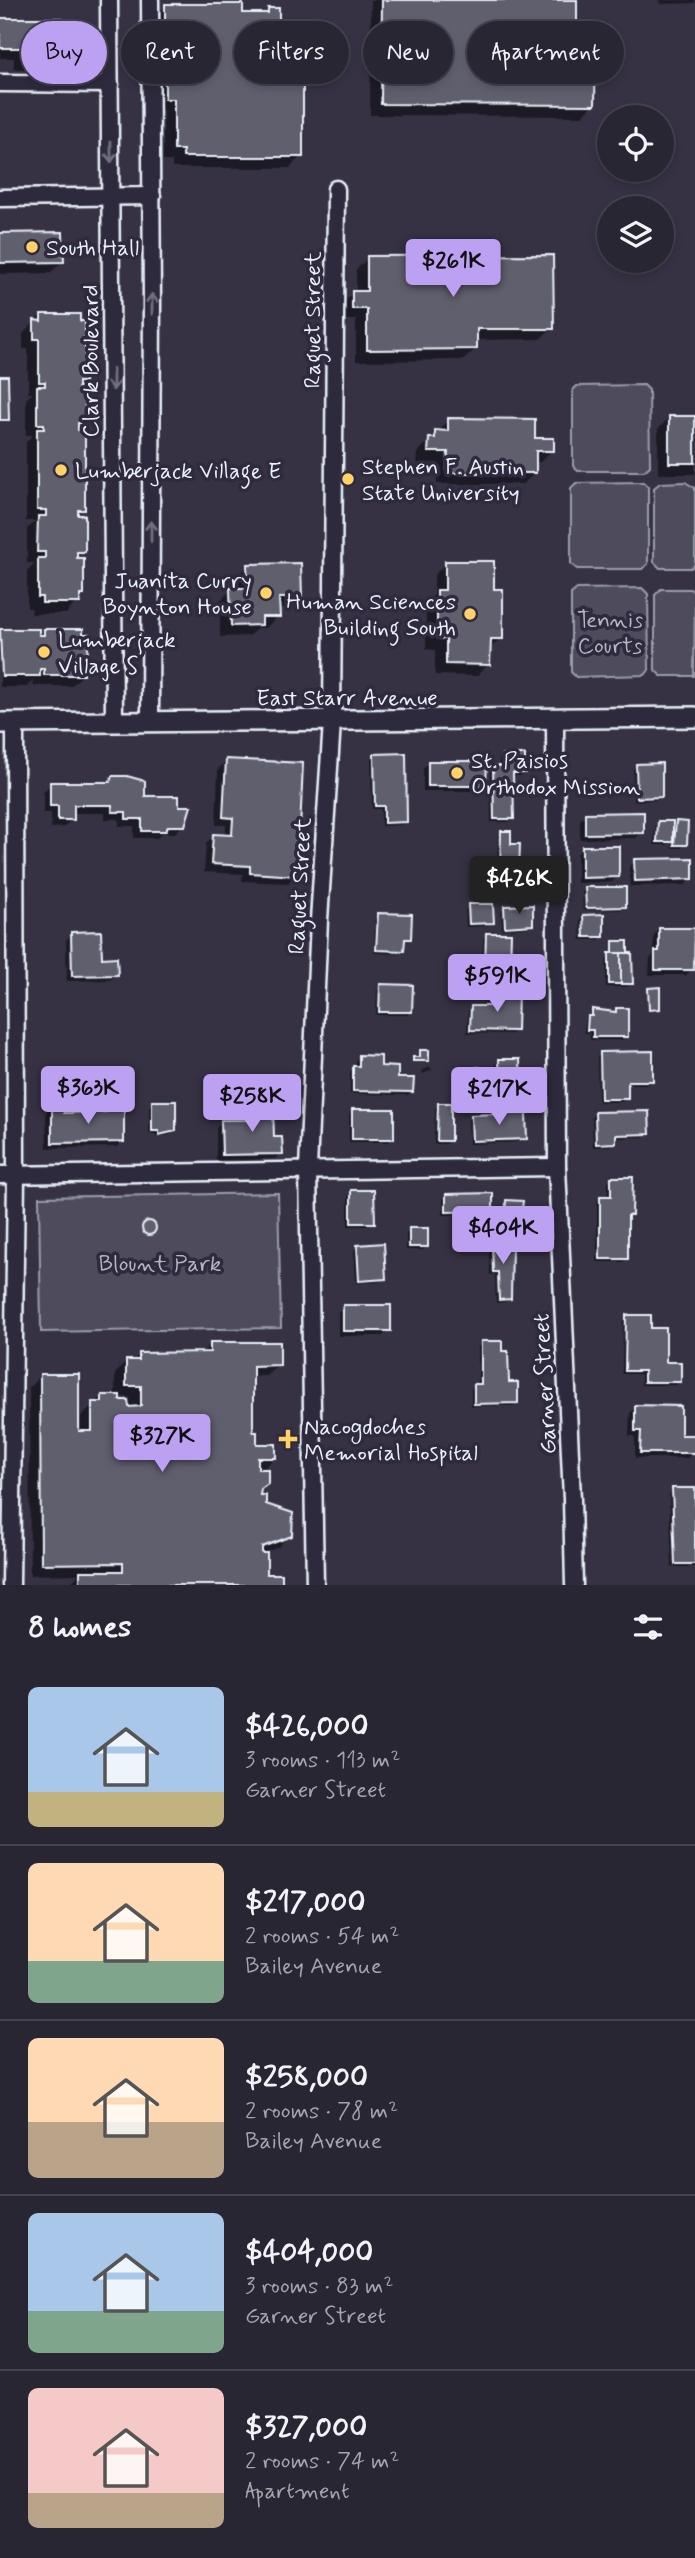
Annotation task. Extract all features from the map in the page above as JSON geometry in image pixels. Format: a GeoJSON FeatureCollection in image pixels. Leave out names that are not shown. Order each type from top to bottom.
{"type":"FeatureCollection","features":[{"type":"Feature","properties":{"kind":"main road","name":"East Starr Avenue"},"geometry":{"type":"LineString","coordinates":[[7,723],[695,717]]}},
{"type":"Feature","properties":{"kind":"street","name":"Clark Boulevard"},"geometry":{"type":"LineString","coordinates":[[110,0],[114,722]]}},
{"type":"Feature","properties":{"kind":"street"},"geometry":{"type":"LineString","coordinates":[[150,0],[150,722]]}},
{"type":"Feature","properties":{"kind":"street"},"geometry":{"type":"LineString","coordinates":[[0,83],[110,84]]}},
{"type":"Feature","properties":{"kind":"street","name":"Raguet Street"},"geometry":{"type":"LineString","coordinates":[[315,1585],[308,1169],[319,920],[332,722],[336,189]]}},
{"type":"Feature","properties":{"kind":"street"},"geometry":{"type":"LineString","coordinates":[[0,198],[152,196]]}},
{"type":"Feature","properties":{"kind":"street","name":"Garner Street"},"geometry":{"type":"LineString","coordinates":[[555,719],[556,1167],[572,1485],[574,1585]]}},
{"type":"Feature","properties":{"kind":"street"},"geometry":{"type":"LineString","coordinates":[[7,723],[11,1585]]}},
{"type":"Feature","properties":{"kind":"street"},"geometry":{"type":"LineString","coordinates":[[8,1175],[556,1167]]}},
{"type":"Feature","properties":{"kind":"green space"},"geometry":{"type":"Polygon","coordinates":[[[644,385],[649,390],[650,466],[644,471],[578,471],[573,466],[573,390],[577,386],[644,385]]]}},
{"type":"Feature","properties":{"kind":"green space","name":"Tennis Courts"},"geometry":{"type":"Polygon","coordinates":[[[643,482],[648,487],[648,564],[642,569],[577,569],[571,564],[571,488],[576,483],[643,482]]]}},
{"type":"Feature","properties":{"kind":"green space","name":"Tennis Courts"},"geometry":{"type":"Polygon","coordinates":[[[685,482],[695,488],[695,564],[691,568],[660,568],[654,562],[654,488],[660,483],[685,482]]]}},
{"type":"Feature","properties":{"kind":"green space","name":"Tennis Courts"},"geometry":{"type":"Polygon","coordinates":[[[642,588],[648,594],[649,670],[645,675],[576,677],[571,672],[571,594],[577,589],[642,588]]]}},
{"type":"Feature","properties":{"kind":"green space","name":"Tennis Courts"},"geometry":{"type":"Polygon","coordinates":[[[661,589],[690,589],[695,593],[694,676],[661,676],[655,670],[655,595],[661,589]]]}},
{"type":"Feature","properties":{"kind":"green space","name":"Blount Park"},"geometry":{"type":"Polygon","coordinates":[[[278,1193],[281,1328],[41,1332],[39,1197],[278,1193]]]}},
{"type":"Feature","properties":{"kind":"building"},"geometry":{"type":"Polygon","coordinates":[[[382,0],[577,0],[577,21],[467,21],[467,84],[595,84],[595,105],[381,104],[381,84],[453,84],[453,21],[382,21],[382,0]]]}},
{"type":"Feature","properties":{"kind":"building"},"geometry":{"type":"Polygon","coordinates":[[[165,4],[243,4],[243,13],[268,13],[268,8],[279,8],[279,21],[234,21],[234,84],[303,84],[303,157],[183,157],[183,150],[174,150],[174,99],[165,99],[165,84],[220,84],[220,21],[165,21],[165,4]]]}},
{"type":"Feature","properties":{"kind":"building"},"geometry":{"type":"Polygon","coordinates":[[[0,18],[62,18],[62,21],[21,21],[21,48],[0,48],[0,18]]]}},
{"type":"Feature","properties":{"kind":"building","name":"South Hall"},"geometry":{"type":"Polygon","coordinates":[[[63,232],[64,262],[0,263],[0,233],[63,232]]]}},
{"type":"Feature","properties":{"kind":"building"},"geometry":{"type":"Polygon","coordinates":[[[553,255],[554,329],[477,329],[477,349],[367,350],[367,309],[352,309],[352,291],[367,291],[367,256],[553,255]]]}},
{"type":"Feature","properties":{"kind":"building","name":"Lumberjack Village E"},"geometry":{"type":"Polygon","coordinates":[[[41,314],[80,314],[80,321],[85,321],[85,382],[78,382],[78,387],[85,387],[85,423],[78,423],[78,430],[85,430],[85,510],[78,510],[78,515],[85,515],[85,552],[77,552],[77,558],[84,558],[84,595],[80,595],[80,603],[42,603],[42,597],[38,597],[38,558],[45,558],[45,552],[37,552],[38,516],[46,516],[46,510],[37,510],[37,429],[44,429],[44,424],[37,424],[37,386],[45,386],[45,382],[39,382],[39,339],[34,339],[34,320],[41,321],[41,314]]]}},
{"type":"Feature","properties":{"kind":"building"},"geometry":{"type":"Polygon","coordinates":[[[0,376],[8,376],[9,420],[0,420],[0,376]]]}},
{"type":"Feature","properties":{"kind":"building"},"geometry":{"type":"Polygon","coordinates":[[[669,416],[695,416],[695,463],[669,463],[669,416]]]}},
{"type":"Feature","properties":{"kind":"building"},"geometry":{"type":"Polygon","coordinates":[[[448,418],[535,419],[535,438],[554,438],[554,451],[536,451],[536,473],[447,473],[448,452],[428,452],[429,438],[435,438],[435,430],[448,431],[448,418]]]}},
{"type":"Feature","properties":{"kind":"building","name":"Human Sciences Building South"},"geometry":{"type":"Polygon","coordinates":[[[445,561],[494,561],[494,589],[503,589],[503,639],[491,639],[490,665],[446,664],[446,639],[437,638],[437,590],[445,590],[445,561]]]}},
{"type":"Feature","properties":{"kind":"building","name":"Juanita Curry Boynton House"},"geometry":{"type":"Polygon","coordinates":[[[301,563],[302,598],[279,598],[280,617],[262,617],[262,625],[231,626],[230,588],[248,588],[247,564],[301,563]]]}},
{"type":"Feature","properties":{"kind":"building","name":"Lumberjack Village S"},"geometry":{"type":"Polygon","coordinates":[[[0,629],[39,629],[39,635],[44,635],[44,629],[83,629],[83,634],[89,634],[87,659],[90,659],[90,670],[84,670],[84,675],[44,675],[44,669],[40,669],[40,676],[2,676],[0,629]]]}},
{"type":"Feature","properties":{"kind":"building"},"geometry":{"type":"Polygon","coordinates":[[[406,753],[407,822],[384,823],[384,806],[375,806],[374,754],[406,753]]]}},
{"type":"Feature","properties":{"kind":"building"},"geometry":{"type":"Polygon","coordinates":[[[502,755],[525,755],[525,773],[513,773],[514,819],[494,819],[493,766],[502,766],[502,755]]]}},
{"type":"Feature","properties":{"kind":"building"},"geometry":{"type":"Polygon","coordinates":[[[226,759],[303,763],[298,876],[250,873],[250,866],[211,864],[213,834],[232,835],[233,818],[223,817],[226,759]]]}},
{"type":"Feature","properties":{"kind":"building","name":"St. Paisios Orthodox Mission"},"geometry":{"type":"Polygon","coordinates":[[[428,761],[487,761],[486,786],[428,786],[428,761]]]}},
{"type":"Feature","properties":{"kind":"building"},"geometry":{"type":"Polygon","coordinates":[[[662,763],[662,797],[637,798],[636,764],[662,763]]]}},
{"type":"Feature","properties":{"kind":"building"},"geometry":{"type":"Polygon","coordinates":[[[112,776],[127,776],[145,781],[145,796],[179,796],[179,806],[191,806],[185,826],[168,826],[166,831],[142,831],[142,819],[126,819],[126,812],[112,812],[112,805],[74,805],[74,820],[58,820],[58,806],[50,806],[50,782],[110,782],[112,776]]]}},
{"type":"Feature","properties":{"kind":"building"},"geometry":{"type":"Polygon","coordinates":[[[644,812],[644,833],[585,834],[585,813],[644,812]]]}},
{"type":"Feature","properties":{"kind":"building"},"geometry":{"type":"Polygon","coordinates":[[[658,821],[673,821],[673,842],[657,842],[658,821]]]}},
{"type":"Feature","properties":{"kind":"building"},"geometry":{"type":"Polygon","coordinates":[[[676,821],[688,822],[687,845],[674,845],[676,821]]]}},
{"type":"Feature","properties":{"kind":"building"},"geometry":{"type":"Polygon","coordinates":[[[501,831],[511,831],[511,844],[520,844],[519,873],[500,873],[501,831]]]}},
{"type":"Feature","properties":{"kind":"building"},"geometry":{"type":"Polygon","coordinates":[[[582,846],[619,846],[619,877],[582,878],[582,846]]]}},
{"type":"Feature","properties":{"kind":"building"},"geometry":{"type":"Polygon","coordinates":[[[693,858],[693,879],[635,881],[634,859],[693,858]]]}},
{"type":"Feature","properties":{"kind":"building"},"geometry":{"type":"Polygon","coordinates":[[[585,887],[626,887],[626,907],[586,908],[585,887]]]}},
{"type":"Feature","properties":{"kind":"building"},"geometry":{"type":"Polygon","coordinates":[[[468,904],[493,904],[494,923],[469,924],[468,904]]]}},
{"type":"Feature","properties":{"kind":"building"},"geometry":{"type":"Polygon","coordinates":[[[533,905],[533,925],[505,927],[504,906],[533,905]]]}},
{"type":"Feature","properties":{"kind":"building"},"geometry":{"type":"Polygon","coordinates":[[[378,913],[412,914],[411,939],[405,939],[404,951],[376,950],[378,913]]]}},
{"type":"Feature","properties":{"kind":"building"},"geometry":{"type":"Polygon","coordinates":[[[604,914],[604,937],[584,937],[583,915],[604,914]]]}},
{"type":"Feature","properties":{"kind":"building"},"geometry":{"type":"Polygon","coordinates":[[[659,928],[695,928],[694,970],[655,970],[655,951],[659,951],[659,928]]]}},
{"type":"Feature","properties":{"kind":"building"},"geometry":{"type":"Polygon","coordinates":[[[101,931],[102,958],[117,957],[118,975],[72,976],[71,932],[101,931]]]}},
{"type":"Feature","properties":{"kind":"building"},"geometry":{"type":"Polygon","coordinates":[[[486,933],[511,933],[510,966],[485,965],[486,933]]]}},
{"type":"Feature","properties":{"kind":"building"},"geometry":{"type":"Polygon","coordinates":[[[613,941],[628,941],[628,953],[613,953],[613,941]]]}},
{"type":"Feature","properties":{"kind":"building"},"geometry":{"type":"Polygon","coordinates":[[[609,953],[621,953],[621,984],[609,984],[609,953]]]}},
{"type":"Feature","properties":{"kind":"building"},"geometry":{"type":"Polygon","coordinates":[[[621,953],[632,953],[633,984],[621,984],[621,953]]]}},
{"type":"Feature","properties":{"kind":"building"},"geometry":{"type":"Polygon","coordinates":[[[497,975],[512,975],[512,987],[496,987],[497,975]]]}},
{"type":"Feature","properties":{"kind":"building"},"geometry":{"type":"Polygon","coordinates":[[[380,984],[413,985],[412,1012],[379,1012],[380,984]]]}},
{"type":"Feature","properties":{"kind":"building"},"geometry":{"type":"Polygon","coordinates":[[[660,987],[660,1009],[649,1010],[648,988],[660,987]]]}},
{"type":"Feature","properties":{"kind":"building"},"geometry":{"type":"Polygon","coordinates":[[[497,992],[518,992],[517,1031],[470,1030],[471,1006],[497,1006],[497,992]]]}},
{"type":"Feature","properties":{"kind":"building"},"geometry":{"type":"Polygon","coordinates":[[[616,1008],[628,1008],[628,1037],[593,1037],[593,1030],[587,1030],[588,1016],[592,1016],[592,1009],[616,1012],[616,1008]]]}},
{"type":"Feature","properties":{"kind":"building"},"geometry":{"type":"Polygon","coordinates":[[[420,1050],[429,1050],[429,1061],[413,1061],[413,1057],[420,1057],[420,1050]]]}},
{"type":"Feature","properties":{"kind":"building"},"geometry":{"type":"Polygon","coordinates":[[[653,1051],[653,1081],[628,1081],[628,1099],[601,1099],[600,1052],[653,1051]]]}},
{"type":"Feature","properties":{"kind":"building"},"geometry":{"type":"Polygon","coordinates":[[[359,1055],[381,1056],[381,1066],[398,1067],[398,1078],[414,1078],[413,1092],[353,1091],[353,1066],[359,1066],[359,1055]]]}},
{"type":"Feature","properties":{"kind":"building"},"geometry":{"type":"Polygon","coordinates":[[[499,1059],[520,1059],[521,1092],[500,1092],[499,1059]]]}},
{"type":"Feature","properties":{"kind":"building"},"geometry":{"type":"Polygon","coordinates":[[[479,1067],[484,1090],[463,1094],[458,1071],[479,1067]]]}},
{"type":"Feature","properties":{"kind":"building"},"geometry":{"type":"Polygon","coordinates":[[[152,1101],[176,1101],[176,1131],[159,1135],[159,1131],[152,1131],[152,1101]]]}},
{"type":"Feature","properties":{"kind":"building"},"geometry":{"type":"Polygon","coordinates":[[[438,1103],[451,1103],[451,1141],[437,1141],[438,1103]]]}},
{"type":"Feature","properties":{"kind":"building"},"geometry":{"type":"Polygon","coordinates":[[[52,1104],[64,1104],[64,1113],[107,1112],[107,1105],[124,1105],[124,1142],[52,1143],[52,1104]]]}},
{"type":"Feature","properties":{"kind":"building"},"geometry":{"type":"Polygon","coordinates":[[[253,1104],[273,1104],[274,1137],[282,1137],[283,1154],[222,1155],[221,1120],[253,1120],[253,1104]]]}},
{"type":"Feature","properties":{"kind":"building"},"geometry":{"type":"Polygon","coordinates":[[[352,1109],[394,1109],[394,1139],[352,1139],[352,1109]]]}},
{"type":"Feature","properties":{"kind":"building"},"geometry":{"type":"Polygon","coordinates":[[[649,1111],[650,1134],[616,1135],[616,1143],[596,1144],[595,1112],[649,1111]]]}},
{"type":"Feature","properties":{"kind":"building"},"geometry":{"type":"Polygon","coordinates":[[[526,1113],[527,1139],[472,1141],[471,1115],[526,1113]]]}},
{"type":"Feature","properties":{"kind":"building"},"geometry":{"type":"Polygon","coordinates":[[[611,1177],[633,1177],[632,1215],[628,1215],[628,1259],[600,1259],[600,1196],[611,1196],[611,1177]]]}},
{"type":"Feature","properties":{"kind":"building"},"geometry":{"type":"Polygon","coordinates":[[[351,1190],[374,1190],[375,1223],[351,1223],[351,1190]]]}},
{"type":"Feature","properties":{"kind":"building"},"geometry":{"type":"Polygon","coordinates":[[[493,1193],[493,1211],[446,1212],[446,1194],[493,1193]]]}},
{"type":"Feature","properties":{"kind":"building"},"geometry":{"type":"Polygon","coordinates":[[[506,1200],[523,1201],[520,1225],[505,1224],[506,1200]]]}},
{"type":"Feature","properties":{"kind":"building"},"geometry":{"type":"Polygon","coordinates":[[[146,1221],[152,1221],[156,1228],[152,1235],[146,1235],[142,1231],[142,1225],[146,1221]]]}},
{"type":"Feature","properties":{"kind":"building"},"geometry":{"type":"Polygon","coordinates":[[[409,1228],[428,1228],[428,1247],[409,1247],[409,1228]]]}},
{"type":"Feature","properties":{"kind":"building"},"geometry":{"type":"Polygon","coordinates":[[[508,1236],[508,1245],[512,1245],[511,1299],[499,1300],[498,1272],[493,1272],[492,1245],[495,1245],[495,1237],[508,1236]]]}},
{"type":"Feature","properties":{"kind":"building"},"geometry":{"type":"Polygon","coordinates":[[[384,1243],[386,1279],[359,1281],[357,1245],[384,1243]]]}},
{"type":"Feature","properties":{"kind":"building"},"geometry":{"type":"Polygon","coordinates":[[[343,1305],[391,1305],[391,1331],[343,1331],[343,1305]]]}},
{"type":"Feature","properties":{"kind":"building"},"geometry":{"type":"Polygon","coordinates":[[[626,1315],[651,1315],[651,1328],[666,1328],[666,1362],[681,1362],[681,1382],[644,1382],[644,1371],[625,1371],[626,1315]]]}},
{"type":"Feature","properties":{"kind":"building"},"geometry":{"type":"Polygon","coordinates":[[[481,1341],[502,1341],[502,1351],[508,1351],[509,1382],[518,1382],[518,1403],[474,1404],[474,1384],[481,1384],[481,1341]]]}},
{"type":"Feature","properties":{"kind":"building"},"geometry":{"type":"Polygon","coordinates":[[[210,1342],[280,1342],[280,1365],[253,1366],[253,1432],[257,1432],[257,1444],[276,1444],[276,1458],[258,1458],[258,1469],[268,1469],[268,1484],[261,1489],[260,1495],[266,1495],[266,1504],[293,1513],[292,1536],[262,1547],[262,1553],[267,1553],[267,1574],[282,1574],[282,1585],[71,1585],[80,1583],[80,1571],[123,1571],[123,1563],[41,1564],[40,1374],[79,1374],[79,1431],[92,1431],[92,1402],[102,1402],[102,1395],[120,1395],[120,1400],[128,1400],[129,1407],[141,1406],[141,1386],[126,1386],[126,1360],[139,1360],[139,1353],[210,1352],[210,1342]]]}},
{"type":"Feature","properties":{"kind":"building"},"geometry":{"type":"Polygon","coordinates":[[[635,1405],[681,1406],[681,1435],[695,1435],[695,1453],[640,1453],[641,1431],[635,1431],[635,1405]]]}},
{"type":"Feature","properties":{"kind":"building"},"geometry":{"type":"Polygon","coordinates":[[[672,1488],[695,1488],[695,1564],[675,1564],[672,1488]]]}},
{"type":"Feature","properties":{"kind":"place","name":"South Hall"},"geometry":{"type":"Point","coordinates":[32,247]}},
{"type":"Feature","properties":{"kind":"place","name":"Lumberjack Village E"},"geometry":{"type":"Point","coordinates":[61,470]}},
{"type":"Feature","properties":{"kind":"place","name":"Stephen F. Austin State University"},"geometry":{"type":"Point","coordinates":[348,479]}},
{"type":"Feature","properties":{"kind":"place","name":"Juanita Curry Boynton House"},"geometry":{"type":"Point","coordinates":[266,593]}},
{"type":"Feature","properties":{"kind":"place","name":"Human Sciences Building South"},"geometry":{"type":"Point","coordinates":[470,614]}},
{"type":"Feature","properties":{"kind":"place","name":"Lumberjack Village S"},"geometry":{"type":"Point","coordinates":[44,652]}},
{"type":"Feature","properties":{"kind":"place","name":"St. Paisios Orthodox Mission"},"geometry":{"type":"Point","coordinates":[457,773]}},
{"type":"Feature","properties":{"kind":"place","name":"Nacogdoches Memorial Hospital"},"geometry":{"type":"Point","coordinates":[288,1439]}}]}
